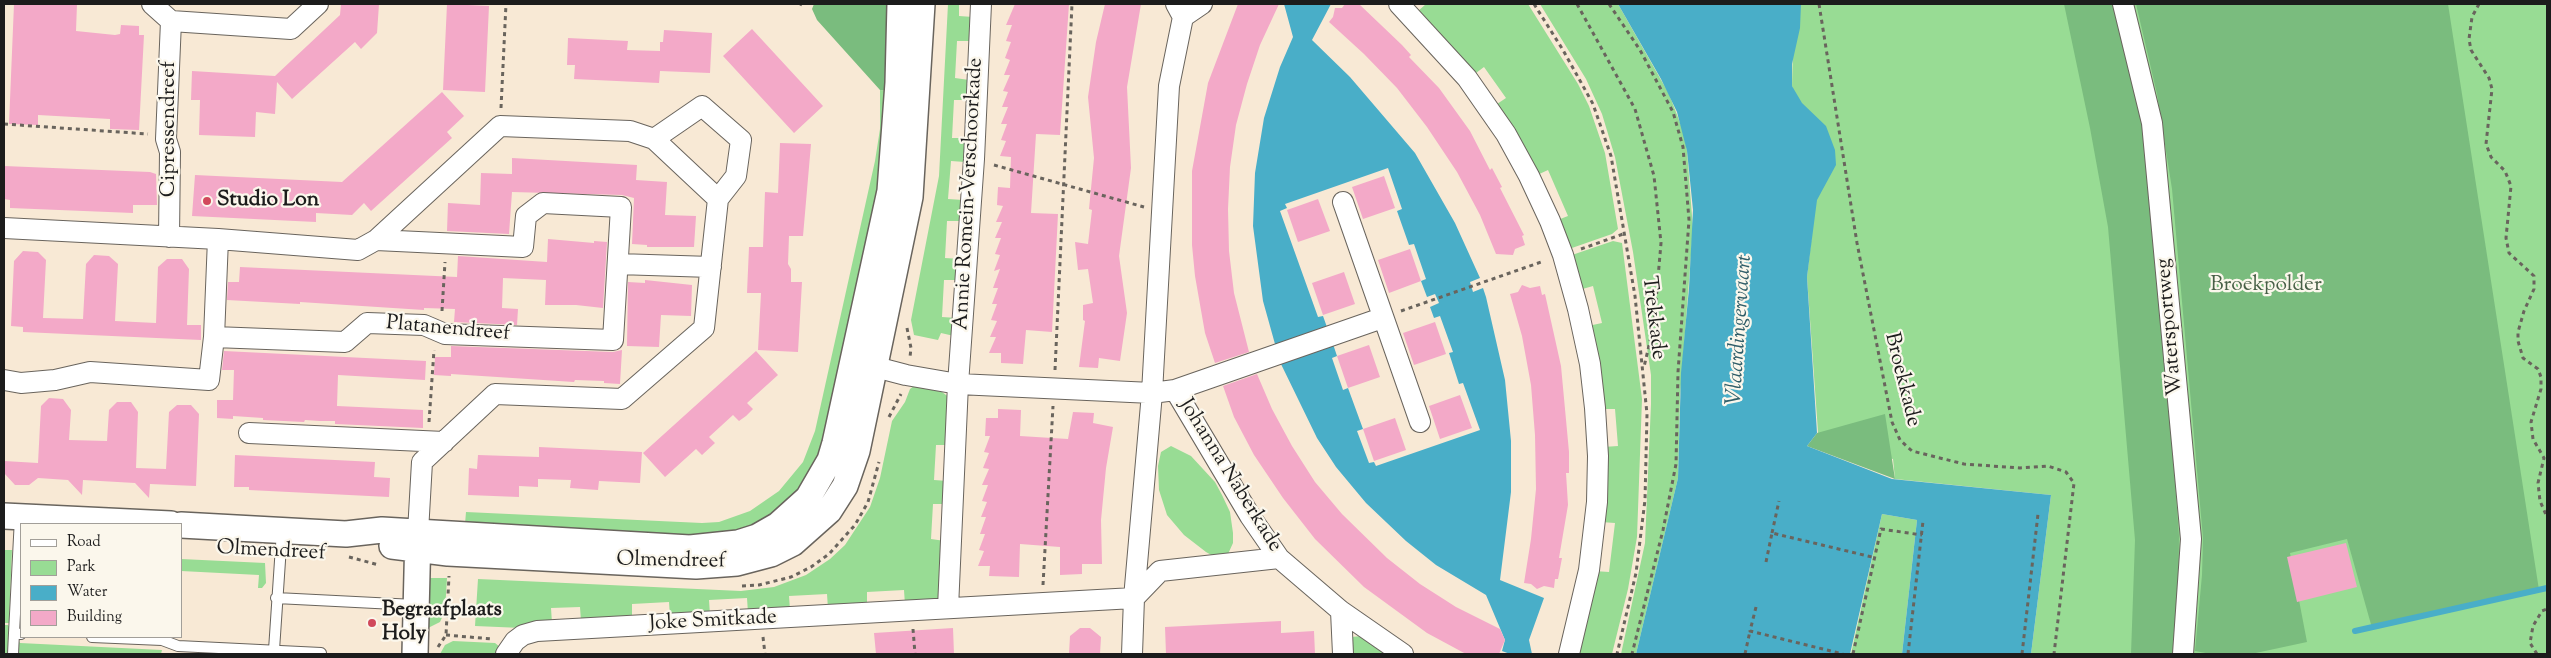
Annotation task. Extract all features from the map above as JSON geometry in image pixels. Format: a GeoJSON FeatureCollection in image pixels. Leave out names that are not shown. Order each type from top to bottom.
{"type":"FeatureCollection","features":[{"type":"Feature","properties":{"kind":"street"},"geometry":{"type":"LineString","coordinates":[[152,4],[171,21],[291,29],[318,4]]}},
{"type":"Feature","properties":{"kind":"street"},"geometry":{"type":"LineString","coordinates":[[864,365],[890,191],[898,83],[900,4]]}},
{"type":"Feature","properties":{"kind":"street"},"geometry":{"type":"LineString","coordinates":[[864,365],[910,197],[922,4]]}},
{"type":"Feature","properties":{"kind":"street","name":"Annie Romein-Verschoorkade"},"geometry":{"type":"LineString","coordinates":[[948,608],[958,384],[974,159],[981,4]]}},
{"type":"Feature","properties":{"kind":"street"},"geometry":{"type":"LineString","coordinates":[[1132,654],[1134,598],[1152,393],[1169,86],[1180,10],[1202,4]]}},
{"type":"Feature","properties":{"kind":"street"},"geometry":{"type":"LineString","coordinates":[[1399,4],[1467,78],[1506,134],[1529,176],[1550,221],[1563,254],[1578,309],[1590,364],[1595,408],[1598,456],[1597,502],[1589,570],[1569,654]]}},
{"type":"Feature","properties":{"kind":"street","name":"Watersportweg"},"geometry":{"type":"LineString","coordinates":[[2123,4],[2152,123],[2190,529],[2183,654]]}},
{"type":"Feature","properties":{"kind":"street","name":"Cipressendreef"},"geometry":{"type":"LineString","coordinates":[[169,237],[170,152],[166,135],[171,21]]}},
{"type":"Feature","properties":{"kind":"street"},"geometry":{"type":"LineString","coordinates":[[425,653],[417,605],[422,462],[495,394],[622,399],[704,328],[718,199],[736,176],[741,140],[702,106],[654,139]]}},
{"type":"Feature","properties":{"kind":"street"},"geometry":{"type":"LineString","coordinates":[[500,126],[630,131],[654,139],[718,199]]}},
{"type":"Feature","properties":{"kind":"street","name":"Platanendreef"},"geometry":{"type":"LineString","coordinates":[[4,228],[218,239],[358,250],[376,240],[500,126]]}},
{"type":"Feature","properties":{"kind":"street"},"geometry":{"type":"LineString","coordinates":[[1343,202],[1382,318],[1420,422]]}},
{"type":"Feature","properties":{"kind":"street","name":"Platanendreef"},"geometry":{"type":"LineString","coordinates":[[214,337],[345,342],[366,323],[424,325],[445,334],[613,340],[621,207],[543,203],[526,216],[523,247],[376,240]]}},
{"type":"Feature","properties":{"kind":"street"},"geometry":{"type":"LineString","coordinates":[[4,380],[22,383],[90,372],[209,380],[214,337],[218,239]]}},
{"type":"Feature","properties":{"kind":"street"},"geometry":{"type":"LineString","coordinates":[[618,264],[711,267]]}},
{"type":"Feature","properties":{"kind":"street","name":"Johanna Naberkade"},"geometry":{"type":"LineString","coordinates":[[1152,393],[1175,390],[1382,318]]}},
{"type":"Feature","properties":{"kind":"street"},"geometry":{"type":"LineString","coordinates":[[864,365],[958,384],[1152,393]]}},
{"type":"Feature","properties":{"kind":"street","name":"Olmendreef"},"geometry":{"type":"LineString","coordinates":[[182,525],[282,530],[347,545],[382,530],[418,550],[690,548],[738,543],[757,537],[778,525],[808,498],[830,460],[864,365]]}},
{"type":"Feature","properties":{"kind":"street","name":"Johanna Naberkade"},"geometry":{"type":"LineString","coordinates":[[1175,390],[1250,516],[1279,558],[1341,611],[1402,654]]}},
{"type":"Feature","properties":{"kind":"street"},"geometry":{"type":"LineString","coordinates":[[249,433],[444,442]]}},
{"type":"Feature","properties":{"kind":"street"},"geometry":{"type":"LineString","coordinates":[[12,516],[151,523]]}},
{"type":"Feature","properties":{"kind":"street"},"geometry":{"type":"LineString","coordinates":[[1134,598],[1160,571],[1279,558]]}},
{"type":"Feature","properties":{"kind":"street","name":"Joke Smitkade"},"geometry":{"type":"LineString","coordinates":[[511,648],[523,635],[537,631],[1134,598]]}},
{"type":"Feature","properties":{"kind":"street"},"geometry":{"type":"LineString","coordinates":[[1341,611],[1343,654]]}},
{"type":"Feature","properties":{"kind":"lane"},"geometry":{"type":"LineString","coordinates":[[12,516],[18,633],[13,654]]}},
{"type":"Feature","properties":{"kind":"lane"},"geometry":{"type":"LineString","coordinates":[[274,650],[282,530]]}},
{"type":"Feature","properties":{"kind":"lane"},"geometry":{"type":"LineString","coordinates":[[276,598],[417,605]]}},
{"type":"Feature","properties":{"kind":"lane"},"geometry":{"type":"LineString","coordinates":[[115,638],[162,640],[178,646],[321,652]]}},
{"type":"Feature","properties":{"kind":"path"},"geometry":{"type":"LineString","coordinates":[[500,126],[506,4]]}},
{"type":"Feature","properties":{"kind":"path"},"geometry":{"type":"LineString","coordinates":[[1045,603],[1042,579],[1054,388],[1072,4]]}},
{"type":"Feature","properties":{"kind":"path","name":"Trekkade"},"geometry":{"type":"LineString","coordinates":[[1534,4],[1563,50],[1593,104],[1611,156],[1626,233],[1647,414],[1642,535],[1635,581],[1617,654]]}},
{"type":"Feature","properties":{"kind":"path"},"geometry":{"type":"LineString","coordinates":[[1577,4],[1635,109],[1654,176],[1661,243],[1654,324],[1643,370]]}},
{"type":"Feature","properties":{"kind":"path"},"geometry":{"type":"LineString","coordinates":[[1609,4],[1640,50],[1673,112],[1683,147],[1689,220],[1678,372],[1676,464],[1665,522],[1632,654]]}},
{"type":"Feature","properties":{"kind":"path","name":"Broekkade"},"geometry":{"type":"LineString","coordinates":[[1819,4],[1857,243],[1892,422],[1900,440],[1912,452],[1964,464],[2020,468],[2048,466],[2066,472],[2074,483],[2054,654]]}},
{"type":"Feature","properties":{"kind":"path"},"geometry":{"type":"LineString","coordinates":[[2479,4],[2472,17],[2469,39],[2471,50],[2489,78],[2492,89],[2486,144],[2491,157],[2505,171],[2511,186],[2506,238],[2509,253],[2534,276],[2534,289],[2524,311],[2518,332],[2518,341],[2523,358],[2538,369],[2540,376],[2541,389],[2532,422],[2533,439],[2544,458],[2538,483],[2540,502],[2547,517]]}},
{"type":"Feature","properties":{"kind":"path"},"geometry":{"type":"LineString","coordinates":[[4,124],[166,135]]}},
{"type":"Feature","properties":{"kind":"path"},"geometry":{"type":"LineString","coordinates":[[974,159],[1161,212]]}},
{"type":"Feature","properties":{"kind":"path"},"geometry":{"type":"LineString","coordinates":[[1382,318],[1472,286]]}},
{"type":"Feature","properties":{"kind":"path"},"geometry":{"type":"LineString","coordinates":[[1766,562],[1779,501]]}},
{"type":"Feature","properties":{"kind":"path"},"geometry":{"type":"LineString","coordinates":[[2022,654],[2038,514]]}},
{"type":"Feature","properties":{"kind":"path"},"geometry":{"type":"LineString","coordinates":[[1908,654],[1923,521]]}},
{"type":"Feature","properties":{"kind":"path"},"geometry":{"type":"LineString","coordinates":[[1853,654],[1881,529],[1922,535]]}},
{"type":"Feature","properties":{"kind":"path"},"geometry":{"type":"LineString","coordinates":[[1772,533],[1872,557]]}},
{"type":"Feature","properties":{"kind":"path","name":"Olmendreef"},"geometry":{"type":"LineString","coordinates":[[347,545],[394,569],[418,550],[449,570],[446,635]]}},
{"type":"Feature","properties":{"kind":"path"},"geometry":{"type":"LineString","coordinates":[[1745,654],[1756,606]]}},
{"type":"Feature","properties":{"kind":"path"},"geometry":{"type":"LineString","coordinates":[[2537,654],[2530,643],[2533,626],[2542,611],[2547,609]]}},
{"type":"Feature","properties":{"kind":"path"},"geometry":{"type":"LineString","coordinates":[[912,610],[915,654]]}},
{"type":"Feature","properties":{"kind":"path"},"geometry":{"type":"LineString","coordinates":[[1750,632],[1843,654]]}},
{"type":"Feature","properties":{"kind":"path"},"geometry":{"type":"LineString","coordinates":[[425,653],[446,635],[511,648]]}},
{"type":"Feature","properties":{"kind":"green space"},"geometry":{"type":"Polygon","coordinates":[[[814,4],[892,4],[888,91],[880,90],[817,20],[812,9],[814,4]]]}},
{"type":"Feature","properties":{"kind":"green space"},"geometry":{"type":"Polygon","coordinates":[[[948,4],[959,4],[959,16],[973,17],[971,41],[957,41],[955,78],[969,80],[968,100],[954,100],[952,138],[966,138],[965,162],[951,161],[948,199],[963,200],[962,221],[947,221],[945,258],[960,259],[959,280],[944,280],[942,317],[957,318],[954,336],[941,333],[938,340],[914,335],[911,320],[939,176],[948,4]]]}},
{"type":"Feature","properties":{"kind":"green space"},"geometry":{"type":"Polygon","coordinates":[[[1426,4],[1528,4],[1578,84],[1589,106],[1605,153],[1618,229],[1612,234],[1569,249],[1555,221],[1568,216],[1548,170],[1535,176],[1494,106],[1506,98],[1484,67],[1472,76],[1417,12],[1426,4]]]}},
{"type":"Feature","properties":{"kind":"green space"},"geometry":{"type":"Polygon","coordinates":[[[1540,4],[1618,4],[1669,94],[1684,133],[1687,151],[1693,229],[1680,397],[1678,478],[1636,654],[1621,654],[1645,543],[1651,375],[1633,252],[1615,157],[1602,114],[1586,79],[1540,4]]]}},
{"type":"Feature","properties":{"kind":"green space","name":"Broekpolder"},"geometry":{"type":"Polygon","coordinates":[[[1794,4],[2547,4],[2547,654],[2031,654],[2051,495],[1895,479],[1893,459],[1819,446],[1807,277],[1818,180],[1792,86],[1794,4]]]}},
{"type":"Feature","properties":{"kind":"green space"},"geometry":{"type":"Polygon","coordinates":[[[2064,4],[2119,4],[2141,112],[2162,306],[2179,536],[2178,620],[2174,654],[2131,654],[2135,540],[2108,227],[2090,128],[2064,4]]]}},
{"type":"Feature","properties":{"kind":"green space"},"geometry":{"type":"Polygon","coordinates":[[[2136,4],[2448,4],[2539,590],[2372,628],[2347,539],[2290,553],[2307,642],[2251,654],[2211,654],[2195,651],[2202,575],[2203,538],[2172,189],[2157,94],[2136,4]]]}},
{"type":"Feature","properties":{"kind":"green space"},"geometry":{"type":"Polygon","coordinates":[[[880,90],[888,91],[886,152],[853,328],[814,476],[766,523],[714,541],[465,524],[466,512],[702,523],[719,522],[750,511],[779,491],[803,462],[815,431],[875,161],[880,129],[880,90]]]}},
{"type":"Feature","properties":{"kind":"green space"},"geometry":{"type":"Polygon","coordinates":[[[1613,241],[1622,243],[1642,399],[1637,537],[1628,589],[1612,654],[1576,654],[1594,571],[1609,572],[1615,523],[1601,522],[1603,447],[1618,446],[1615,409],[1601,409],[1588,326],[1602,323],[1593,286],[1579,290],[1572,255],[1613,241]]]}},
{"type":"Feature","properties":{"kind":"green space"},"geometry":{"type":"Polygon","coordinates":[[[914,386],[942,392],[950,398],[950,445],[936,445],[934,480],[948,481],[947,504],[933,504],[931,539],[945,541],[939,598],[935,601],[905,605],[904,590],[867,592],[867,606],[828,609],[827,594],[789,596],[790,610],[748,613],[747,598],[709,600],[710,615],[670,617],[669,602],[632,604],[632,619],[581,621],[580,607],[551,608],[552,623],[522,628],[475,626],[478,579],[741,591],[774,587],[806,575],[830,559],[845,545],[870,507],[880,478],[892,421],[905,402],[910,389],[914,386]]]}},
{"type":"Feature","properties":{"kind":"green space"},"geometry":{"type":"Polygon","coordinates":[[[1885,414],[1895,479],[1807,446],[1817,433],[1885,414]]]}},
{"type":"Feature","properties":{"kind":"green space"},"geometry":{"type":"Polygon","coordinates":[[[1171,446],[1191,456],[1215,482],[1222,495],[1230,512],[1233,533],[1233,543],[1228,554],[1213,556],[1206,552],[1184,535],[1167,515],[1159,490],[1158,466],[1161,452],[1171,446]]]}},
{"type":"Feature","properties":{"kind":"green space"},"geometry":{"type":"Polygon","coordinates":[[[1882,514],[1917,520],[1902,654],[1851,654],[1882,514]]]}},
{"type":"Feature","properties":{"kind":"green space"},"geometry":{"type":"Polygon","coordinates":[[[4,550],[12,550],[9,623],[4,623],[4,550]]]}},
{"type":"Feature","properties":{"kind":"green space"},"geometry":{"type":"Polygon","coordinates":[[[182,559],[265,563],[266,583],[262,588],[258,588],[259,575],[182,571],[182,559]]]}},
{"type":"Feature","properties":{"kind":"green space"},"geometry":{"type":"Polygon","coordinates":[[[429,578],[447,578],[445,611],[440,622],[428,628],[429,578]]]}},
{"type":"Feature","properties":{"kind":"green space"},"geometry":{"type":"Polygon","coordinates":[[[4,625],[8,625],[20,643],[162,650],[161,654],[4,654],[4,625]]]}},
{"type":"Feature","properties":{"kind":"green space"},"geometry":{"type":"Polygon","coordinates":[[[1362,636],[1389,654],[1352,654],[1351,637],[1362,636]]]}},
{"type":"Feature","properties":{"kind":"green space"},"geometry":{"type":"Polygon","coordinates":[[[453,641],[495,643],[500,647],[498,654],[440,654],[445,645],[453,641]]]}},
{"type":"Feature","properties":{"kind":"water"},"geometry":{"type":"Polygon","coordinates":[[[1284,4],[1331,4],[1312,40],[1350,77],[1415,153],[1455,223],[1480,278],[1470,282],[1473,292],[1483,288],[1486,297],[1505,380],[1511,441],[1511,492],[1500,580],[1544,598],[1529,640],[1532,654],[1510,654],[1502,651],[1505,640],[1486,595],[1436,565],[1406,541],[1366,503],[1336,467],[1317,438],[1280,362],[1263,301],[1253,226],[1255,173],[1264,118],[1280,67],[1293,37],[1284,4]],[[1388,168],[1285,204],[1287,208],[1280,211],[1318,317],[1323,316],[1333,344],[1337,356],[1332,358],[1343,390],[1348,388],[1363,429],[1357,431],[1369,463],[1374,462],[1376,466],[1480,430],[1463,383],[1459,384],[1449,353],[1453,352],[1440,316],[1434,318],[1430,307],[1439,303],[1435,294],[1427,297],[1421,281],[1426,279],[1414,244],[1409,245],[1397,211],[1402,209],[1388,168]]]}},
{"type":"Feature","properties":{"kind":"water","name":"Vlaardingervaart"},"geometry":{"type":"Polygon","coordinates":[[[1618,4],[1801,4],[1800,28],[1792,64],[1792,86],[1802,103],[1826,126],[1835,150],[1836,165],[1817,200],[1807,277],[1817,433],[1807,446],[1892,479],[2051,495],[2031,654],[1902,654],[1917,520],[1882,514],[1850,654],[1636,654],[1678,478],[1681,373],[1689,288],[1693,210],[1687,151],[1677,112],[1661,79],[1618,4]]]}},
{"type":"Feature","properties":{"kind":"building"},"geometry":{"type":"Polygon","coordinates":[[[14,4],[77,4],[76,31],[115,35],[120,34],[121,25],[139,26],[139,35],[144,35],[139,130],[110,129],[110,119],[38,115],[38,125],[9,124],[14,4]]]}},
{"type":"Feature","properties":{"kind":"building"},"geometry":{"type":"Polygon","coordinates":[[[341,4],[379,4],[377,33],[361,49],[355,42],[292,99],[277,82],[275,114],[256,112],[255,137],[199,135],[200,100],[191,100],[192,71],[275,76],[340,15],[341,4]]]}},
{"type":"Feature","properties":{"kind":"building"},"geometry":{"type":"Polygon","coordinates":[[[447,4],[489,6],[485,92],[443,90],[447,4]]]}},
{"type":"Feature","properties":{"kind":"building"},"geometry":{"type":"Polygon","coordinates":[[[1015,4],[1069,4],[1060,135],[1036,134],[1031,213],[1058,214],[1052,332],[1026,330],[1023,364],[1001,363],[1001,353],[989,353],[996,337],[990,337],[997,321],[991,320],[997,304],[992,304],[998,288],[993,288],[1000,269],[994,271],[1000,255],[995,254],[1001,238],[995,238],[1002,222],[996,222],[1003,206],[997,205],[998,187],[1010,188],[1011,157],[1000,156],[1006,141],[1001,140],[1007,124],[1001,124],[1008,107],[1002,107],[1008,92],[1003,91],[1010,75],[1004,75],[1010,60],[1005,58],[1011,42],[1006,41],[1012,25],[1006,25],[1015,4]]]}},
{"type":"Feature","properties":{"kind":"building"},"geometry":{"type":"Polygon","coordinates":[[[1105,4],[1141,4],[1127,87],[1131,168],[1119,256],[1127,313],[1120,361],[1099,358],[1098,368],[1079,367],[1085,321],[1083,320],[1083,305],[1093,303],[1088,269],[1078,270],[1075,242],[1088,244],[1092,210],[1089,209],[1094,158],[1088,97],[1096,42],[1105,4]]]}},
{"type":"Feature","properties":{"kind":"building"},"geometry":{"type":"Polygon","coordinates":[[[1238,4],[1279,4],[1260,45],[1247,84],[1236,125],[1230,167],[1229,251],[1234,293],[1249,352],[1215,363],[1205,333],[1195,276],[1192,245],[1192,171],[1208,83],[1238,4]]]}},
{"type":"Feature","properties":{"kind":"building"},"geometry":{"type":"Polygon","coordinates":[[[1345,4],[1359,4],[1402,45],[1411,55],[1409,57],[1439,88],[1470,131],[1490,170],[1492,168],[1502,187],[1500,188],[1524,235],[1522,236],[1525,245],[1515,249],[1513,255],[1496,254],[1480,215],[1457,172],[1427,127],[1397,88],[1329,22],[1333,17],[1335,8],[1342,8],[1345,4]]]}},
{"type":"Feature","properties":{"kind":"building"},"geometry":{"type":"Polygon","coordinates":[[[752,29],[823,106],[794,133],[723,56],[752,29]]]}},
{"type":"Feature","properties":{"kind":"building"},"geometry":{"type":"Polygon","coordinates":[[[664,30],[712,33],[710,73],[660,71],[659,83],[574,79],[575,65],[567,65],[568,38],[628,41],[627,50],[660,51],[660,42],[663,42],[664,30]]]}},
{"type":"Feature","properties":{"kind":"building"},"geometry":{"type":"Polygon","coordinates":[[[442,92],[464,116],[447,132],[452,138],[371,211],[364,203],[352,215],[316,213],[316,222],[192,216],[195,175],[342,182],[442,92]]]}},
{"type":"Feature","properties":{"kind":"building"},"geometry":{"type":"Polygon","coordinates":[[[780,143],[811,144],[803,236],[789,236],[788,264],[791,269],[791,282],[802,282],[798,352],[758,350],[761,293],[747,293],[749,247],[763,247],[765,192],[778,193],[780,143]]]}},
{"type":"Feature","properties":{"kind":"building"},"geometry":{"type":"Polygon","coordinates":[[[512,158],[637,165],[636,180],[667,182],[665,215],[696,216],[694,247],[647,247],[647,245],[632,244],[634,198],[622,195],[512,192],[509,234],[447,231],[448,203],[480,205],[481,173],[512,174],[512,158]]]}},
{"type":"Feature","properties":{"kind":"building"},"geometry":{"type":"Polygon","coordinates":[[[4,166],[150,172],[156,174],[157,205],[133,205],[133,213],[10,208],[10,200],[4,199],[4,166]]]}},
{"type":"Feature","properties":{"kind":"building"},"geometry":{"type":"Polygon","coordinates":[[[1384,176],[1395,208],[1363,219],[1352,187],[1384,176]]]}},
{"type":"Feature","properties":{"kind":"building"},"geometry":{"type":"Polygon","coordinates":[[[1318,199],[1330,231],[1298,242],[1287,210],[1318,199]]]}},
{"type":"Feature","properties":{"kind":"building"},"geometry":{"type":"Polygon","coordinates":[[[548,239],[594,243],[594,241],[607,242],[603,308],[576,305],[545,305],[546,280],[503,278],[502,308],[518,309],[517,325],[454,322],[455,309],[424,308],[424,310],[300,302],[300,304],[227,300],[228,282],[239,282],[240,267],[457,277],[458,256],[547,262],[548,239]]]}},
{"type":"Feature","properties":{"kind":"building"},"geometry":{"type":"Polygon","coordinates":[[[1410,249],[1421,281],[1389,293],[1378,260],[1410,249]]]}},
{"type":"Feature","properties":{"kind":"building"},"geometry":{"type":"Polygon","coordinates":[[[23,251],[38,252],[46,260],[43,318],[83,319],[86,264],[94,255],[109,256],[118,264],[115,321],[156,323],[158,267],[167,259],[182,259],[189,269],[187,325],[201,325],[201,340],[23,332],[23,327],[11,326],[14,261],[23,251]]]}},
{"type":"Feature","properties":{"kind":"building"},"geometry":{"type":"Polygon","coordinates":[[[1344,272],[1355,304],[1323,315],[1312,283],[1344,272]]]}},
{"type":"Feature","properties":{"kind":"building"},"geometry":{"type":"Polygon","coordinates":[[[645,280],[692,285],[691,316],[661,315],[659,347],[627,346],[628,282],[645,283],[645,280]]]}},
{"type":"Feature","properties":{"kind":"building"},"geometry":{"type":"Polygon","coordinates":[[[1522,285],[1530,288],[1540,286],[1542,295],[1545,294],[1561,366],[1569,452],[1569,473],[1566,473],[1568,505],[1559,558],[1562,558],[1558,579],[1555,579],[1554,588],[1544,586],[1537,589],[1531,584],[1524,583],[1536,489],[1535,435],[1531,385],[1522,336],[1510,294],[1518,292],[1522,285]]]}},
{"type":"Feature","properties":{"kind":"building"},"geometry":{"type":"Polygon","coordinates":[[[1435,322],[1446,354],[1414,365],[1403,333],[1435,322]]]}},
{"type":"Feature","properties":{"kind":"building"},"geometry":{"type":"Polygon","coordinates":[[[1369,345],[1380,377],[1348,388],[1337,356],[1369,345]]]}},
{"type":"Feature","properties":{"kind":"building"},"geometry":{"type":"Polygon","coordinates":[[[451,346],[613,352],[622,350],[620,384],[604,383],[604,381],[575,380],[574,382],[451,374],[451,376],[434,375],[435,357],[451,357],[451,346]]]}},
{"type":"Feature","properties":{"kind":"building"},"geometry":{"type":"Polygon","coordinates":[[[224,351],[426,361],[425,380],[338,375],[337,406],[423,410],[423,428],[335,424],[335,421],[263,420],[263,418],[233,416],[233,419],[217,418],[217,400],[233,400],[234,370],[222,370],[224,351]]]}},
{"type":"Feature","properties":{"kind":"building"},"geometry":{"type":"Polygon","coordinates":[[[756,351],[778,375],[747,403],[753,409],[746,416],[739,421],[733,415],[709,437],[715,443],[702,455],[696,449],[665,477],[643,453],[756,351]]]}},
{"type":"Feature","properties":{"kind":"building"},"geometry":{"type":"Polygon","coordinates":[[[1257,374],[1272,409],[1292,446],[1315,482],[1342,514],[1387,558],[1420,584],[1456,607],[1500,629],[1505,640],[1499,654],[1466,654],[1427,633],[1364,587],[1315,539],[1283,498],[1254,455],[1234,417],[1223,386],[1257,374]]]}},
{"type":"Feature","properties":{"kind":"building"},"geometry":{"type":"Polygon","coordinates":[[[1460,395],[1472,428],[1440,439],[1429,406],[1460,395]]]}},
{"type":"Feature","properties":{"kind":"building"},"geometry":{"type":"Polygon","coordinates":[[[49,398],[63,399],[71,410],[69,440],[107,441],[109,410],[117,402],[131,402],[138,412],[136,468],[166,469],[169,412],[177,405],[191,405],[199,414],[196,486],[150,484],[149,498],[135,483],[83,480],[82,495],[68,480],[38,478],[29,485],[15,485],[4,473],[4,461],[38,463],[41,406],[49,398]]]}},
{"type":"Feature","properties":{"kind":"building"},"geometry":{"type":"Polygon","coordinates":[[[998,409],[1021,410],[1020,436],[1068,439],[1073,412],[1094,413],[1093,423],[1113,427],[1106,468],[1101,520],[1102,564],[1082,564],[1082,574],[1060,575],[1060,547],[1020,544],[1019,577],[989,576],[990,566],[978,566],[984,551],[979,550],[985,534],[980,534],[986,517],[981,517],[987,502],[982,501],[988,485],[982,485],[989,469],[983,468],[989,453],[984,452],[990,436],[985,436],[986,418],[998,418],[998,409]]]}},
{"type":"Feature","properties":{"kind":"building"},"geometry":{"type":"Polygon","coordinates":[[[1395,418],[1406,450],[1374,461],[1363,429],[1395,418]]]}},
{"type":"Feature","properties":{"kind":"building"},"geometry":{"type":"Polygon","coordinates":[[[539,447],[642,452],[640,483],[599,481],[598,490],[570,488],[571,480],[538,479],[538,487],[519,486],[519,497],[468,495],[469,468],[477,469],[478,455],[539,457],[539,447]]]}},
{"type":"Feature","properties":{"kind":"building"},"geometry":{"type":"Polygon","coordinates":[[[235,455],[375,462],[374,477],[390,478],[389,497],[249,490],[249,487],[234,487],[235,455]]]}},
{"type":"Feature","properties":{"kind":"building"},"geometry":{"type":"Polygon","coordinates":[[[2346,543],[2357,587],[2297,602],[2287,557],[2346,543]]]}},
{"type":"Feature","properties":{"kind":"building"},"geometry":{"type":"Polygon","coordinates":[[[1281,621],[1281,633],[1314,631],[1315,654],[1166,654],[1165,627],[1281,621]]]}},
{"type":"Feature","properties":{"kind":"building"},"geometry":{"type":"Polygon","coordinates":[[[953,628],[954,654],[876,654],[874,633],[953,628]]]}},
{"type":"Feature","properties":{"kind":"building"},"geometry":{"type":"Polygon","coordinates":[[[1080,628],[1090,628],[1101,637],[1100,654],[1069,654],[1070,636],[1080,628]]]}},
{"type":"Feature","properties":{"kind":"waterway"},"geometry":{"type":"LineString","coordinates":[[2355,631],[2547,588]]}},
{"type":"Feature","properties":{"kind":"place","name":"Studio Lon"},"geometry":{"type":"Point","coordinates":[207,201]}},
{"type":"Feature","properties":{"kind":"place","name":"Begraafplaats Holy"},"geometry":{"type":"Point","coordinates":[372,623]}}]}
